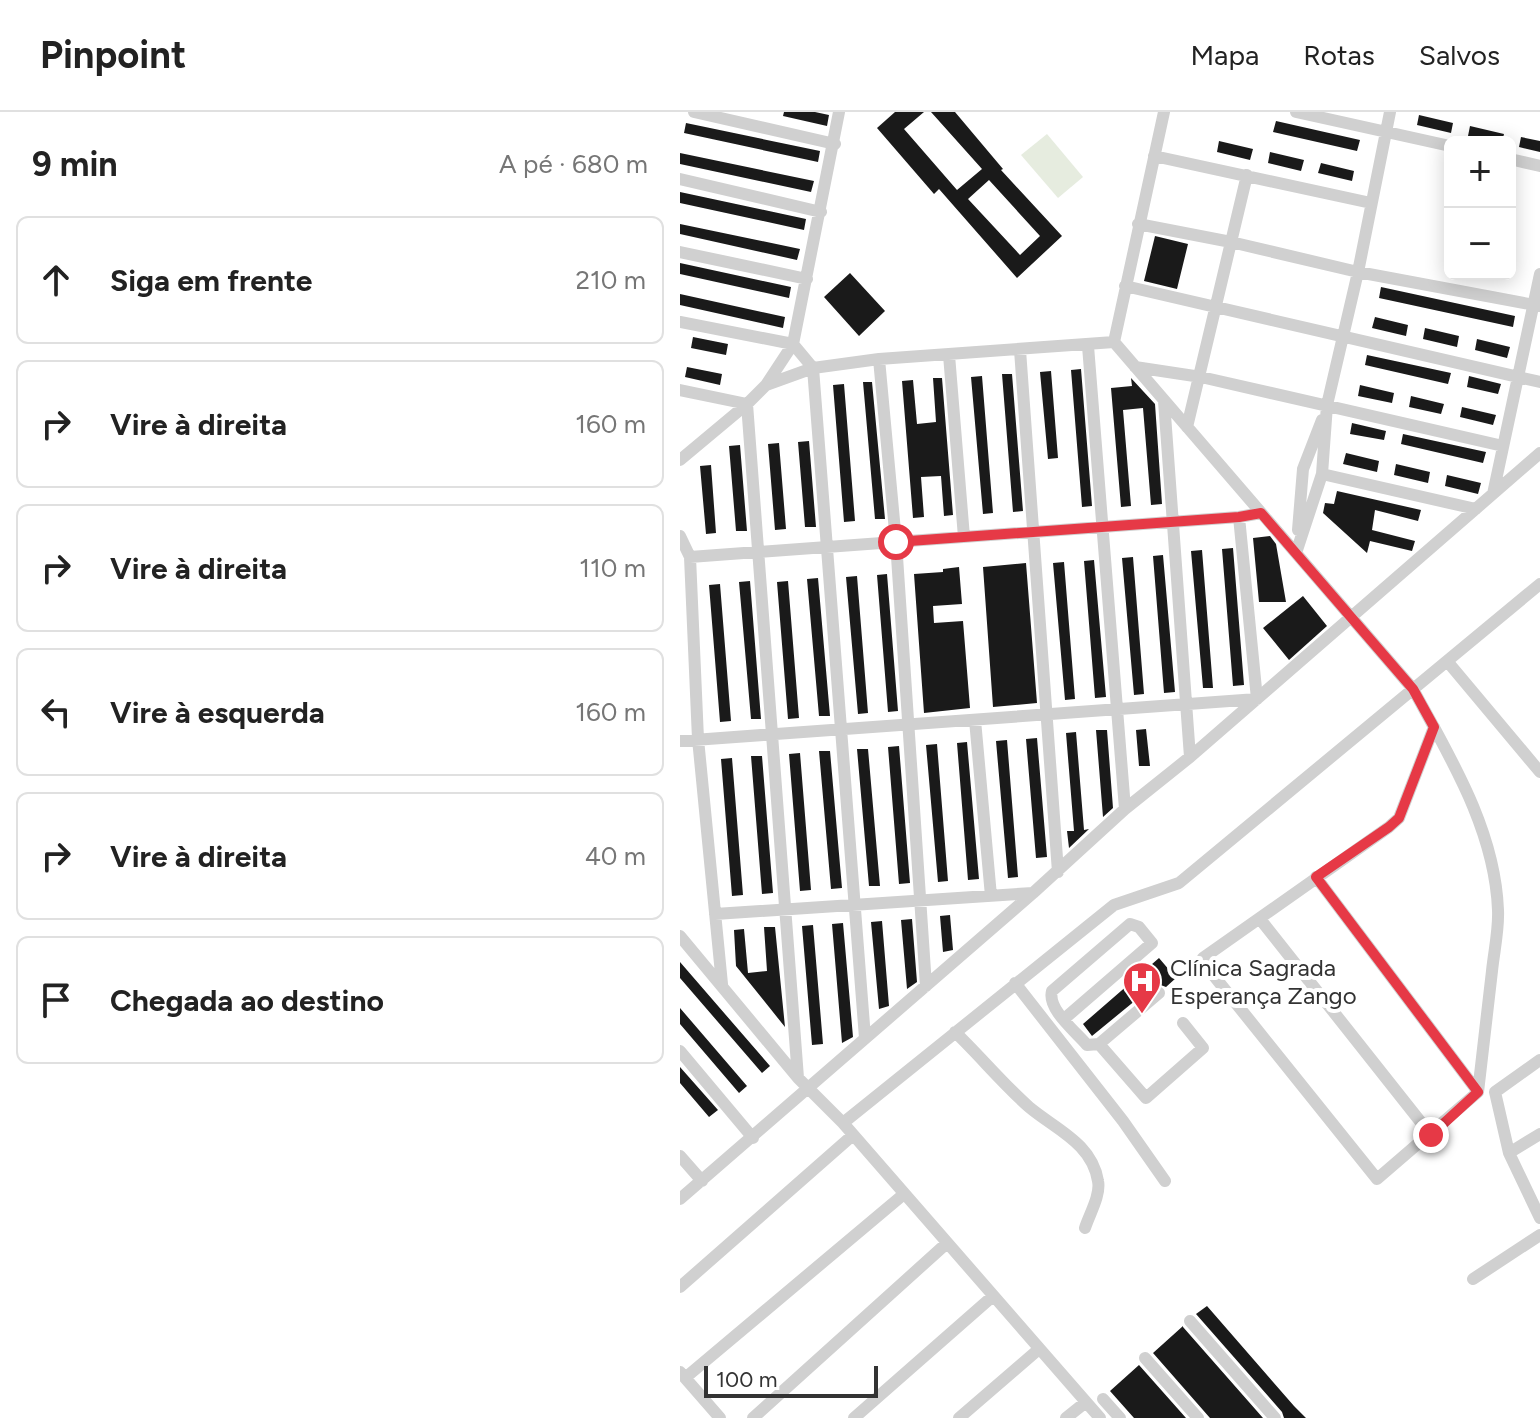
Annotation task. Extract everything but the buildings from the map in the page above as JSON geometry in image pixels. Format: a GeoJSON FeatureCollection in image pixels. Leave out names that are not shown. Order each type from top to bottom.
{"type":"FeatureCollection","features":[{"type":"Feature","properties":{"kind":"street"},"geometry":{"type":"LineString","coordinates":[[694,112],[835,144]]}},
{"type":"Feature","properties":{"kind":"street"},"geometry":{"type":"LineString","coordinates":[[680,460],[766,385],[793,344],[839,112]]}},
{"type":"Feature","properties":{"kind":"street"},"geometry":{"type":"LineString","coordinates":[[1114,342],[1164,112]]}},
{"type":"Feature","properties":{"kind":"street"},"geometry":{"type":"LineString","coordinates":[[1296,112],[1444,145]]}},
{"type":"Feature","properties":{"kind":"street"},"geometry":{"type":"LineString","coordinates":[[1296,553],[1303,469],[1327,405],[1390,112]]}},
{"type":"Feature","properties":{"kind":"street"},"geometry":{"type":"LineString","coordinates":[[1154,156],[1371,203]]}},
{"type":"Feature","properties":{"kind":"street"},"geometry":{"type":"LineString","coordinates":[[1516,160],[1540,166]]}},
{"type":"Feature","properties":{"kind":"street"},"geometry":{"type":"LineString","coordinates":[[1187,427],[1247,175]]}},
{"type":"Feature","properties":{"kind":"street"},"geometry":{"type":"LineString","coordinates":[[680,179],[821,212]]}},
{"type":"Feature","properties":{"kind":"street"},"geometry":{"type":"LineString","coordinates":[[1138,224],[1358,272],[1537,306]]}},
{"type":"Feature","properties":{"kind":"street"},"geometry":{"type":"LineString","coordinates":[[680,252],[807,279]]}},
{"type":"Feature","properties":{"kind":"street"},"geometry":{"type":"LineString","coordinates":[[1493,494],[1537,306],[1540,274]]}},
{"type":"Feature","properties":{"kind":"street"},"geometry":{"type":"LineString","coordinates":[[1125,286],[1540,382]]}},
{"type":"Feature","properties":{"kind":"street"},"geometry":{"type":"LineString","coordinates":[[680,322],[793,344],[813,368],[865,1038]]}},
{"type":"Feature","properties":{"kind":"street"},"geometry":{"type":"LineString","coordinates":[[766,385],[813,368],[879,359],[1114,342]]}},
{"type":"Feature","properties":{"kind":"street"},"geometry":{"type":"LineString","coordinates":[[1114,342],[1413,689],[1434,727],[1461,779],[1481,829],[1496,890],[1498,912],[1478,1092],[1379,1179],[1375,1179],[1216,979],[1204,962],[1205,954],[1260,919],[1399,818],[1434,727]]}},
{"type":"Feature","properties":{"kind":"street"},"geometry":{"type":"LineString","coordinates":[[1088,346],[1125,809]]}},
{"type":"Feature","properties":{"kind":"street"},"geometry":{"type":"LineString","coordinates":[[1020,350],[1058,872]]}},
{"type":"Feature","properties":{"kind":"street"},"geometry":{"type":"LineString","coordinates":[[949,355],[964,537]]}},
{"type":"Feature","properties":{"kind":"street"},"geometry":{"type":"LineString","coordinates":[[879,359],[896,542],[926,986]]}},
{"type":"Feature","properties":{"kind":"street"},"geometry":{"type":"LineString","coordinates":[[1135,367],[1201,377],[1503,446]]}},
{"type":"Feature","properties":{"kind":"street"},"geometry":{"type":"LineString","coordinates":[[680,390],[747,404]]}},
{"type":"Feature","properties":{"kind":"street"},"geometry":{"type":"LineString","coordinates":[[1164,401],[1190,757]]}},
{"type":"Feature","properties":{"kind":"street"},"geometry":{"type":"LineString","coordinates":[[747,404],[798,1078]]}},
{"type":"Feature","properties":{"kind":"street"},"geometry":{"type":"LineString","coordinates":[[1296,553],[1322,474],[1327,405]]}},
{"type":"Feature","properties":{"kind":"street"},"geometry":{"type":"LineString","coordinates":[[680,1199],[1058,872],[1125,809],[1190,757],[1540,453]]}},
{"type":"Feature","properties":{"kind":"street"},"geometry":{"type":"LineString","coordinates":[[1322,474],[1476,509]]}},
{"type":"Feature","properties":{"kind":"street"},"geometry":{"type":"LineString","coordinates":[[722,984],[698,739],[684,546],[758,552],[1261,513]]}},
{"type":"Feature","properties":{"kind":"street"},"geometry":{"type":"LineString","coordinates":[[1239,517],[1257,699]]}},
{"type":"Feature","properties":{"kind":"street"},"geometry":{"type":"LineString","coordinates":[[843,1123],[1121,900],[1179,883],[1540,584]]}},
{"type":"Feature","properties":{"kind":"street"},"geometry":{"type":"LineString","coordinates":[[1447,661],[1540,772]]}},
{"type":"Feature","properties":{"kind":"street"},"geometry":{"type":"LineString","coordinates":[[680,741],[1257,699]]}},
{"type":"Feature","properties":{"kind":"street"},"geometry":{"type":"LineString","coordinates":[[975,720],[991,896]]}},
{"type":"Feature","properties":{"kind":"street"},"geometry":{"type":"LineString","coordinates":[[1316,877],[1478,1092]]}},
{"type":"Feature","properties":{"kind":"street"},"geometry":{"type":"LineString","coordinates":[[715,914],[1033,893]]}},
{"type":"Feature","properties":{"kind":"street"},"geometry":{"type":"LineString","coordinates":[[1260,919],[1431,1135]]}},
{"type":"Feature","properties":{"kind":"street"},"geometry":{"type":"LineString","coordinates":[[1064,1019],[1152,943],[1139,927],[1130,924],[1050,995],[1052,1004],[1064,1019],[1087,1045],[1099,1044],[1159,993]]}},
{"type":"Feature","properties":{"kind":"street"},"geometry":{"type":"LineString","coordinates":[[680,936],[798,1078],[843,1123],[1100,1418]]}},
{"type":"Feature","properties":{"kind":"street"},"geometry":{"type":"LineString","coordinates":[[1068,940],[1086,961]]}},
{"type":"Feature","properties":{"kind":"street"},"geometry":{"type":"LineString","coordinates":[[1015,983],[1123,1121],[1165,1181]]}},
{"type":"Feature","properties":{"kind":"street"},"geometry":{"type":"LineString","coordinates":[[1099,1044],[1146,1098],[1203,1048],[1183,1023]]}},
{"type":"Feature","properties":{"kind":"street"},"geometry":{"type":"LineString","coordinates":[[955,1032],[1030,1107],[1061,1129],[1086,1153],[1095,1168],[1099,1186],[1085,1228]]}},
{"type":"Feature","properties":{"kind":"street"},"geometry":{"type":"LineString","coordinates":[[680,1051],[753,1138]]}},
{"type":"Feature","properties":{"kind":"street"},"geometry":{"type":"LineString","coordinates":[[1540,1060],[1495,1092],[1509,1153],[1540,1218]]}},
{"type":"Feature","properties":{"kind":"street"},"geometry":{"type":"LineString","coordinates":[[1509,1153],[1540,1134]]}},
{"type":"Feature","properties":{"kind":"street"},"geometry":{"type":"LineString","coordinates":[[680,1287],[853,1135]]}},
{"type":"Feature","properties":{"kind":"street"},"geometry":{"type":"LineString","coordinates":[[680,1156],[702,1181]]}},
{"type":"Feature","properties":{"kind":"street"},"geometry":{"type":"LineString","coordinates":[[720,1418],[682,1375],[904,1194]]}},
{"type":"Feature","properties":{"kind":"street"},"geometry":{"type":"LineString","coordinates":[[1473,1279],[1540,1235]]}},
{"type":"Feature","properties":{"kind":"street"},"geometry":{"type":"LineString","coordinates":[[753,1418],[947,1243]]}},
{"type":"Feature","properties":{"kind":"street"},"geometry":{"type":"LineString","coordinates":[[854,1418],[993,1296]]}},
{"type":"Feature","properties":{"kind":"street"},"geometry":{"type":"LineString","coordinates":[[1190,1321],[1275,1418]]}},
{"type":"Feature","properties":{"kind":"street"},"geometry":{"type":"LineString","coordinates":[[959,1418],[1039,1349]]}},
{"type":"Feature","properties":{"kind":"street"},"geometry":{"type":"LineString","coordinates":[[1145,1358],[1198,1418]]}},
{"type":"Feature","properties":{"kind":"street"},"geometry":{"type":"LineString","coordinates":[[1103,1399],[1120,1418]]}},
{"type":"Feature","properties":{"kind":"street"},"geometry":{"type":"LineString","coordinates":[[1066,1418],[1086,1402]]}},
{"type":"Feature","properties":{"kind":"shaded area"},"geometry":{"type":"Polygon","coordinates":[[[1047,134],[1083,177],[1058,198],[1021,155],[1047,134]]]}},
{"type":"Feature","properties":{"kind":"place","name":"Clínica Sagrada Esperança Zango"},"geometry":{"type":"Point","coordinates":[1142,1015]}},
{"type":"Feature","properties":{"kind":"route"},"geometry":{"type":"LineString","coordinates":[[896,542],[1261,513],[1413,689],[1434,727],[1399,818],[1316,877],[1478,1092],[1431,1135]]}}]}
